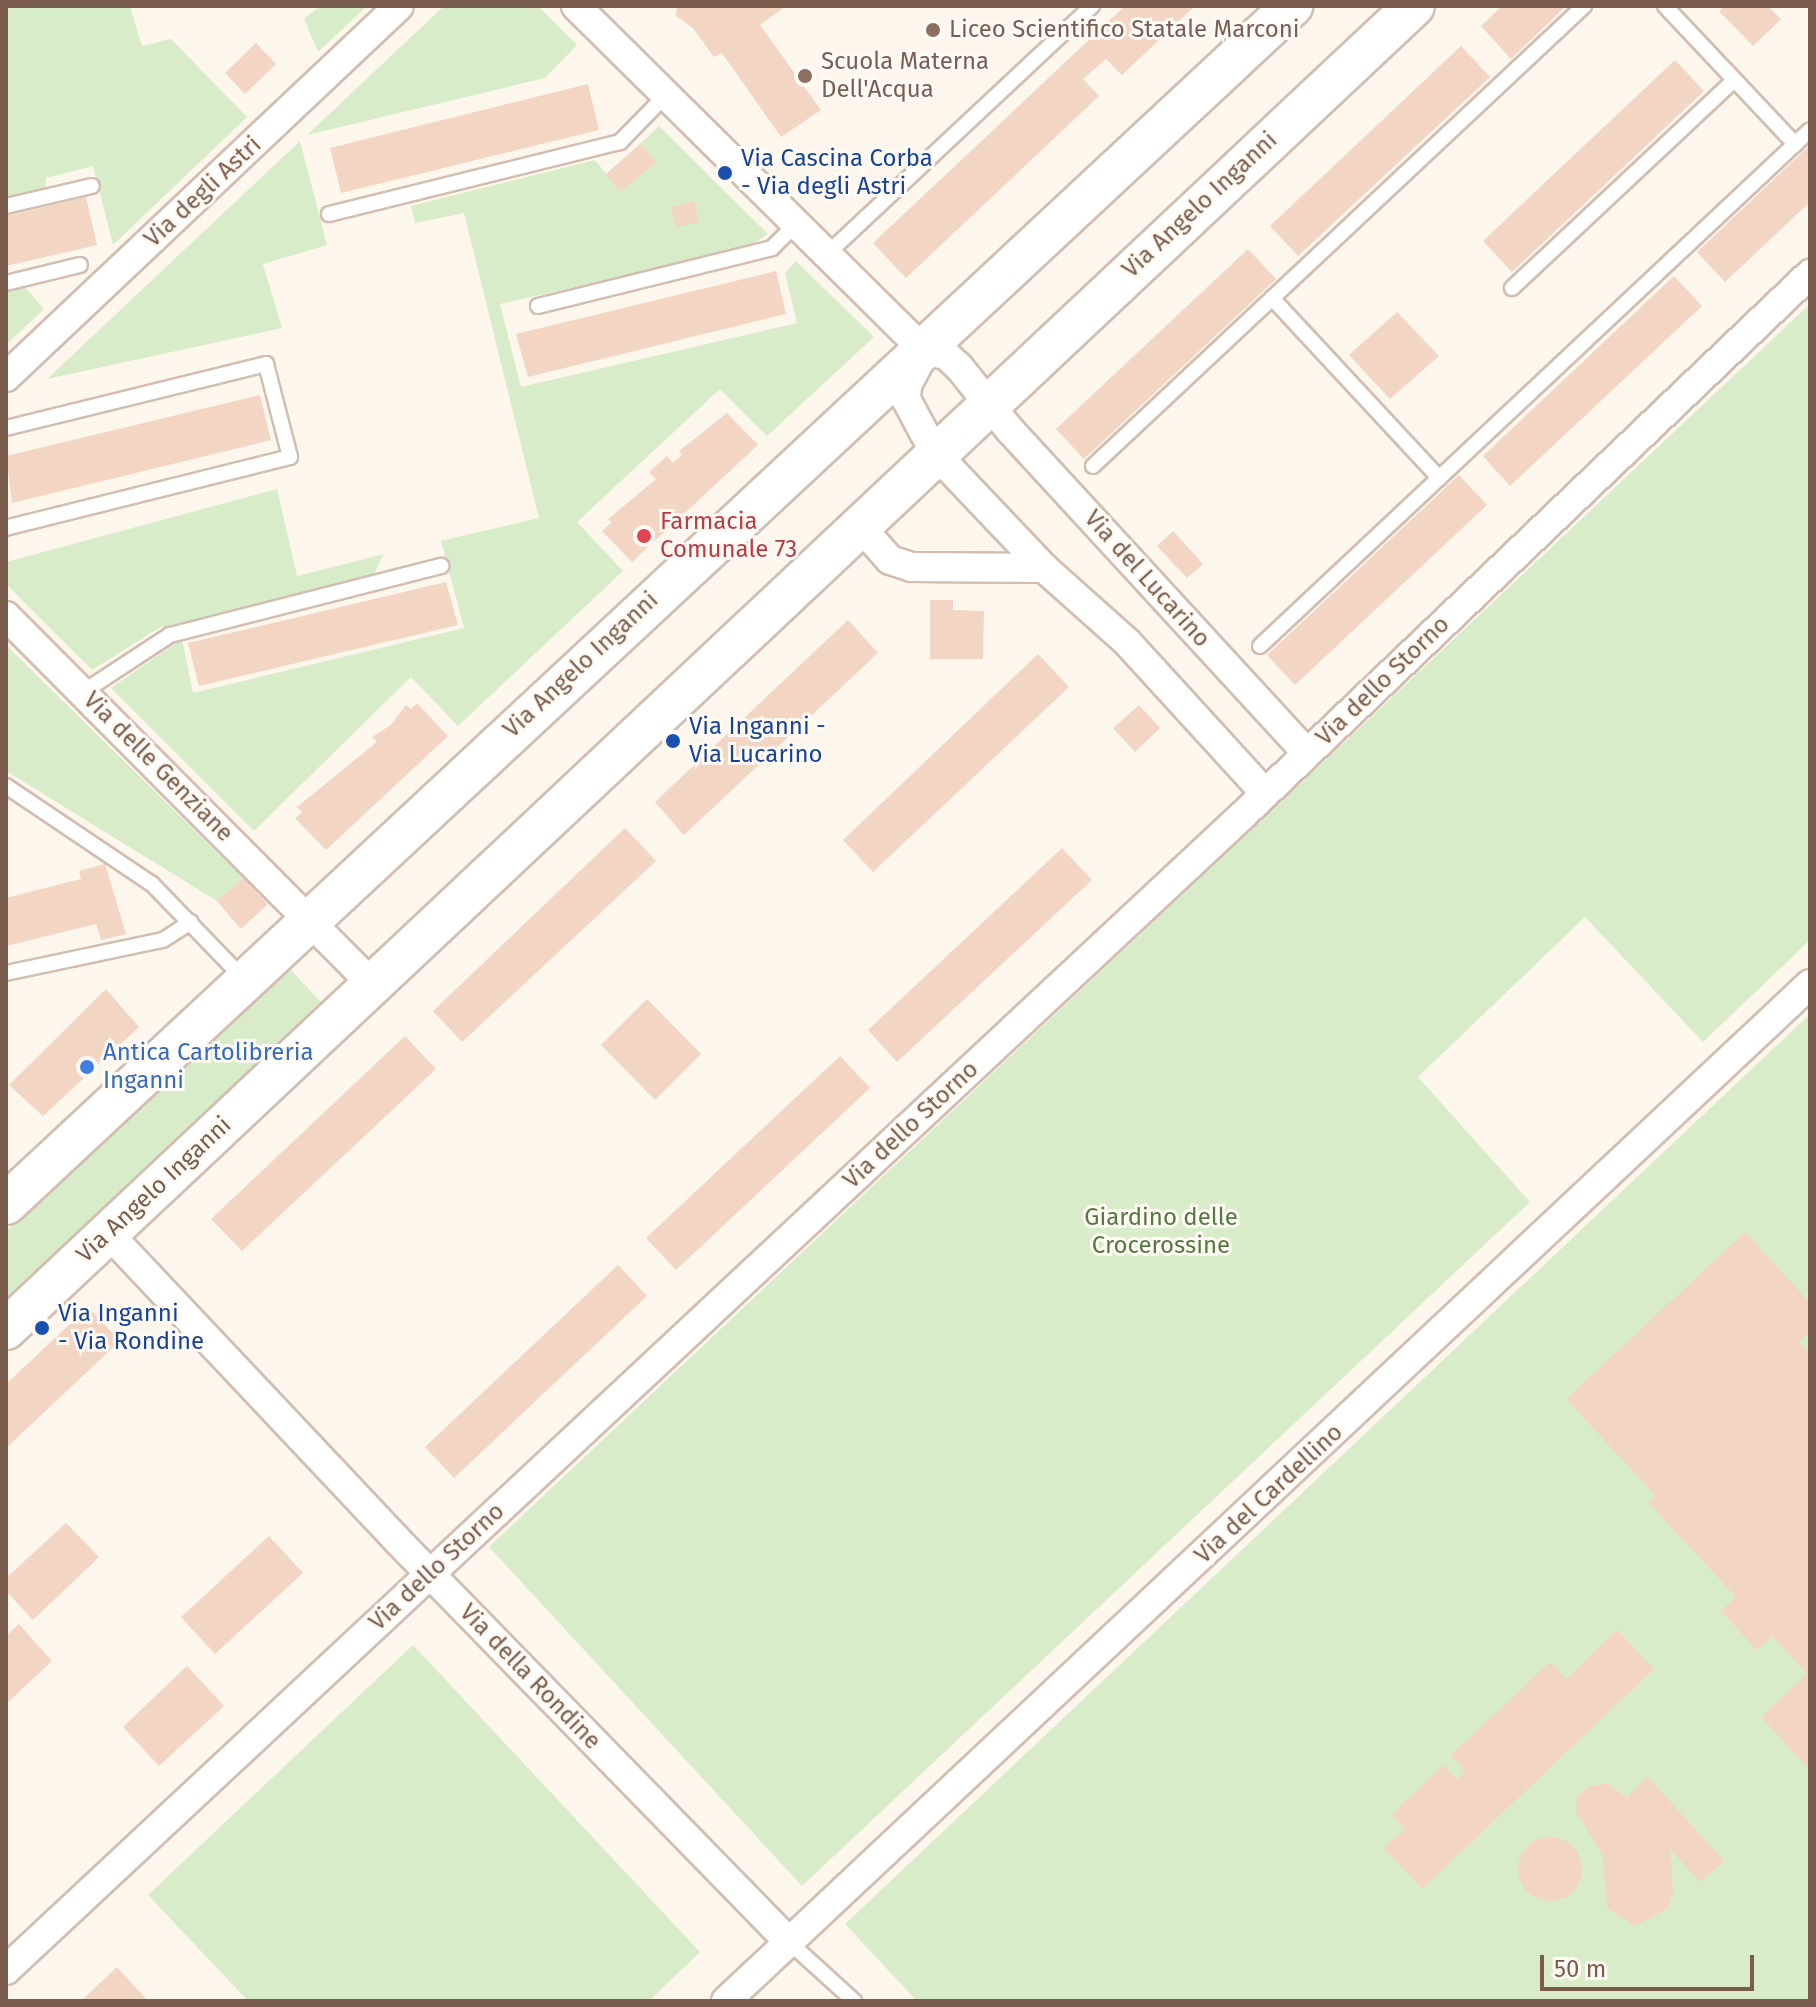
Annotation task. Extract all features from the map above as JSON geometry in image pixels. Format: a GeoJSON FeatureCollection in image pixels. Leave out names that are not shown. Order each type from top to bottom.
{"type":"FeatureCollection","features":[{"type":"Feature","properties":{"kind":"street","name":"Via degli Astri"},"geometry":{"type":"LineString","coordinates":[[6,377],[399,6]]}},
{"type":"Feature","properties":{"kind":"street"},"geometry":{"type":"LineString","coordinates":[[576,6],[925,351],[946,355],[987,404]]}},
{"type":"Feature","properties":{"kind":"street","name":"Via Angelo Inganni"},"geometry":{"type":"LineString","coordinates":[[6,1204],[1292,6]]}},
{"type":"Feature","properties":{"kind":"street","name":"Via Angelo Inganni"},"geometry":{"type":"LineString","coordinates":[[6,1329],[1414,6]]}},
{"type":"Feature","properties":{"kind":"street","name":"Via dello Storno"},"geometry":{"type":"LineString","coordinates":[[6,1970],[1265,793],[1810,274]]}},
{"type":"Feature","properties":{"kind":"street","name":"Via Angelo Inganni"},"geometry":{"type":"LineString","coordinates":[[925,351],[907,385],[906,399],[935,453]]}},
{"type":"Feature","properties":{"kind":"street","name":"Via del Lucarino"},"geometry":{"type":"LineString","coordinates":[[987,404],[1307,753]]}},
{"type":"Feature","properties":{"kind":"street"},"geometry":{"type":"LineString","coordinates":[[935,453],[1044,568],[1127,642],[1265,793]]}},
{"type":"Feature","properties":{"kind":"street"},"geometry":{"type":"LineString","coordinates":[[860,526],[890,560],[911,567],[1044,568]]}},
{"type":"Feature","properties":{"kind":"street","name":"Via delle Genziane"},"geometry":{"type":"LineString","coordinates":[[6,616],[310,918]]}},
{"type":"Feature","properties":{"kind":"street"},"geometry":{"type":"LineString","coordinates":[[310,918],[373,985]]}},
{"type":"Feature","properties":{"kind":"street","name":"Via del Cardellino"},"geometry":{"type":"LineString","coordinates":[[726,2001],[1810,984]]}},
{"type":"Feature","properties":{"kind":"street","name":"Via della Rondine"},"geometry":{"type":"LineString","coordinates":[[108,1233],[429,1573],[789,1942]]}},
{"type":"Feature","properties":{"kind":"lane"},"geometry":{"type":"LineString","coordinates":[[827,254],[1092,6]]}},
{"type":"Feature","properties":{"kind":"lane"},"geometry":{"type":"LineString","coordinates":[[1093,466],[1584,6]]}},
{"type":"Feature","properties":{"kind":"lane"},"geometry":{"type":"LineString","coordinates":[[1665,6],[1795,144]]}},
{"type":"Feature","properties":{"kind":"lane"},"geometry":{"type":"LineString","coordinates":[[1512,288],[1734,80]]}},
{"type":"Feature","properties":{"kind":"lane"},"geometry":{"type":"LineString","coordinates":[[329,214],[620,142],[666,95]]}},
{"type":"Feature","properties":{"kind":"lane"},"geometry":{"type":"LineString","coordinates":[[1260,646],[1810,130]]}},
{"type":"Feature","properties":{"kind":"lane"},"geometry":{"type":"LineString","coordinates":[[6,206],[92,186]]}},
{"type":"Feature","properties":{"kind":"lane"},"geometry":{"type":"LineString","coordinates":[[538,306],[772,248],[796,224]]}},
{"type":"Feature","properties":{"kind":"lane"},"geometry":{"type":"LineString","coordinates":[[6,283],[80,265]]}},
{"type":"Feature","properties":{"kind":"lane"},"geometry":{"type":"LineString","coordinates":[[1272,298],[1439,478]]}},
{"type":"Feature","properties":{"kind":"lane"},"geometry":{"type":"LineString","coordinates":[[6,428],[266,364],[290,457],[6,528]]}},
{"type":"Feature","properties":{"kind":"lane"},"geometry":{"type":"LineString","coordinates":[[83,692],[170,635],[441,566]]}},
{"type":"Feature","properties":{"kind":"lane"},"geometry":{"type":"LineString","coordinates":[[6,786],[127,864],[191,922],[244,980]]}},
{"type":"Feature","properties":{"kind":"lane"},"geometry":{"type":"LineString","coordinates":[[6,973],[163,940],[191,922]]}},
{"type":"Feature","properties":{"kind":"lane"},"geometry":{"type":"LineString","coordinates":[[789,1942],[854,2001]]}},
{"type":"Feature","properties":{"kind":"green space"},"geometry":{"type":"Polygon","coordinates":[[[6,6],[130,6],[142,46],[171,39],[247,117],[113,245],[93,166],[46,178],[45,190],[6,199],[6,6]]]}},
{"type":"Feature","properties":{"kind":"green space"},"geometry":{"type":"Polygon","coordinates":[[[320,6],[367,6],[318,52],[304,19],[320,6]]]}},
{"type":"Feature","properties":{"kind":"green space"},"geometry":{"type":"Polygon","coordinates":[[[444,6],[538,6],[577,45],[545,78],[307,135],[444,6]]]}},
{"type":"Feature","properties":{"kind":"green space"},"geometry":{"type":"Polygon","coordinates":[[[659,126],[768,234],[747,248],[500,304],[521,387],[797,323],[785,273],[796,261],[874,337],[767,436],[720,389],[577,522],[623,571],[458,726],[411,677],[254,831],[111,688],[182,639],[193,693],[464,628],[441,541],[539,518],[464,213],[415,223],[411,206],[595,160],[621,192],[655,162],[640,144],[659,126]]]}},
{"type":"Feature","properties":{"kind":"green space"},"geometry":{"type":"Polygon","coordinates":[[[300,141],[327,245],[263,264],[282,328],[47,379],[300,141]]]}},
{"type":"Feature","properties":{"kind":"green space"},"geometry":{"type":"Polygon","coordinates":[[[25,287],[44,309],[6,345],[6,292],[25,287]]]}},
{"type":"Feature","properties":{"kind":"green space","name":"Giardino delle Crocerossine"},"geometry":{"type":"Polygon","coordinates":[[[1810,304],[1810,940],[1703,1042],[1585,917],[1418,1077],[1530,1202],[802,1886],[489,1547],[1810,304]]]}},
{"type":"Feature","properties":{"kind":"green space"},"geometry":{"type":"Polygon","coordinates":[[[277,489],[297,576],[384,554],[373,576],[159,628],[92,670],[6,584],[6,562],[277,489]]]}},
{"type":"Feature","properties":{"kind":"green space"},"geometry":{"type":"Polygon","coordinates":[[[6,645],[243,878],[217,901],[6,771],[6,645]]]}},
{"type":"Feature","properties":{"kind":"green space"},"geometry":{"type":"Polygon","coordinates":[[[287,966],[322,1003],[6,1301],[6,1231],[287,966]]]}},
{"type":"Feature","properties":{"kind":"green space"},"geometry":{"type":"Polygon","coordinates":[[[1810,1014],[1810,2001],[917,2001],[845,1924],[1810,1014]]]}},
{"type":"Feature","properties":{"kind":"green space"},"geometry":{"type":"Polygon","coordinates":[[[413,1645],[700,1952],[649,2001],[248,2001],[148,1895],[413,1645]]]}},
{"type":"Feature","properties":{"kind":"building"},"geometry":{"type":"Polygon","coordinates":[[[677,6],[786,6],[760,25],[821,110],[781,137],[722,53],[714,57],[693,28],[676,16],[677,6]]]}},
{"type":"Feature","properties":{"kind":"building"},"geometry":{"type":"Polygon","coordinates":[[[1125,6],[1195,6],[1122,75],[1106,59],[1083,79],[1099,96],[906,278],[873,243],[1125,6]]]}},
{"type":"Feature","properties":{"kind":"building"},"geometry":{"type":"Polygon","coordinates":[[[1502,6],[1566,6],[1511,59],[1481,26],[1502,6]]]}},
{"type":"Feature","properties":{"kind":"building"},"geometry":{"type":"Polygon","coordinates":[[[1725,6],[1768,6],[1781,19],[1753,46],[1719,11],[1725,6]]]}},
{"type":"Feature","properties":{"kind":"building"},"geometry":{"type":"Polygon","coordinates":[[[256,43],[276,64],[245,94],[225,73],[256,43]]]}},
{"type":"Feature","properties":{"kind":"building"},"geometry":{"type":"Polygon","coordinates":[[[1461,46],[1490,77],[1298,256],[1270,226],[1461,46]]]}},
{"type":"Feature","properties":{"kind":"building"},"geometry":{"type":"Polygon","coordinates":[[[1675,60],[1704,91],[1512,272],[1483,241],[1675,60]]]}},
{"type":"Feature","properties":{"kind":"building"},"geometry":{"type":"Polygon","coordinates":[[[588,84],[599,130],[341,193],[330,148],[588,84]]]}},
{"type":"Feature","properties":{"kind":"building"},"geometry":{"type":"Polygon","coordinates":[[[640,144],[656,162],[621,192],[605,175],[640,144]]]}},
{"type":"Feature","properties":{"kind":"building"},"geometry":{"type":"Polygon","coordinates":[[[1810,145],[1810,202],[1725,282],[1697,252],[1810,145]]]}},
{"type":"Feature","properties":{"kind":"building"},"geometry":{"type":"Polygon","coordinates":[[[86,197],[97,245],[6,266],[6,216],[86,197]]]}},
{"type":"Feature","properties":{"kind":"building"},"geometry":{"type":"Polygon","coordinates":[[[694,201],[699,222],[676,227],[671,207],[694,201]]]}},
{"type":"Feature","properties":{"kind":"building"},"geometry":{"type":"Polygon","coordinates":[[[1248,249],[1276,279],[1084,459],[1056,429],[1248,249]]]}},
{"type":"Feature","properties":{"kind":"building"},"geometry":{"type":"Polygon","coordinates":[[[776,271],[786,314],[528,377],[516,334],[776,271]]]}},
{"type":"Feature","properties":{"kind":"building"},"geometry":{"type":"Polygon","coordinates":[[[1674,276],[1702,306],[1510,486],[1483,456],[1674,276]]]}},
{"type":"Feature","properties":{"kind":"building"},"geometry":{"type":"Polygon","coordinates":[[[1397,312],[1439,356],[1390,399],[1349,355],[1397,312]]]}},
{"type":"Feature","properties":{"kind":"building"},"geometry":{"type":"Polygon","coordinates":[[[260,395],[271,440],[12,503],[6,456],[260,395]]]}},
{"type":"Feature","properties":{"kind":"building"},"geometry":{"type":"Polygon","coordinates":[[[727,413],[758,445],[632,562],[602,531],[612,522],[608,519],[656,479],[649,472],[667,456],[673,463],[682,455],[679,451],[727,413]]]}},
{"type":"Feature","properties":{"kind":"building"},"geometry":{"type":"Polygon","coordinates":[[[1459,475],[1487,505],[1295,685],[1267,655],[1459,475]]]}},
{"type":"Feature","properties":{"kind":"building"},"geometry":{"type":"Polygon","coordinates":[[[1173,531],[1203,564],[1187,578],[1157,546],[1173,531]]]}},
{"type":"Feature","properties":{"kind":"building"},"geometry":{"type":"Polygon","coordinates":[[[446,582],[458,625],[199,686],[188,643],[446,582]]]}},
{"type":"Feature","properties":{"kind":"building"},"geometry":{"type":"Polygon","coordinates":[[[930,600],[953,600],[953,610],[984,611],[983,659],[930,659],[930,600]]]}},
{"type":"Feature","properties":{"kind":"building"},"geometry":{"type":"Polygon","coordinates":[[[848,620],[878,653],[684,835],[655,802],[848,620]]]}},
{"type":"Feature","properties":{"kind":"building"},"geometry":{"type":"Polygon","coordinates":[[[1038,654],[1069,687],[873,872],[843,840],[1038,654]]]}},
{"type":"Feature","properties":{"kind":"building"},"geometry":{"type":"Polygon","coordinates":[[[417,703],[448,736],[326,850],[295,818],[302,812],[297,807],[377,742],[372,737],[391,725],[406,705],[411,709],[417,703]]]}},
{"type":"Feature","properties":{"kind":"building"},"geometry":{"type":"Polygon","coordinates":[[[1139,705],[1160,728],[1135,752],[1113,728],[1139,705]]]}},
{"type":"Feature","properties":{"kind":"building"},"geometry":{"type":"Polygon","coordinates":[[[625,828],[656,861],[462,1042],[433,1011],[625,828]]]}},
{"type":"Feature","properties":{"kind":"building"},"geometry":{"type":"Polygon","coordinates":[[[1062,848],[1092,880],[897,1062],[868,1030],[1062,848]]]}},
{"type":"Feature","properties":{"kind":"building"},"geometry":{"type":"Polygon","coordinates":[[[105,864],[126,934],[101,940],[96,924],[6,946],[6,898],[81,879],[79,871],[105,864]]]}},
{"type":"Feature","properties":{"kind":"building"},"geometry":{"type":"Polygon","coordinates":[[[243,878],[268,904],[241,929],[217,901],[243,878]]]}},
{"type":"Feature","properties":{"kind":"building"},"geometry":{"type":"Polygon","coordinates":[[[106,989],[139,1027],[43,1116],[9,1085],[106,989]]]}},
{"type":"Feature","properties":{"kind":"building"},"geometry":{"type":"Polygon","coordinates":[[[647,999],[701,1054],[655,1100],[601,1045],[647,999]]]}},
{"type":"Feature","properties":{"kind":"building"},"geometry":{"type":"Polygon","coordinates":[[[405,1036],[436,1069],[242,1251],[211,1219],[405,1036]]]}},
{"type":"Feature","properties":{"kind":"building"},"geometry":{"type":"Polygon","coordinates":[[[840,1056],[870,1088],[676,1270],[646,1238],[840,1056]]]}},
{"type":"Feature","properties":{"kind":"building"},"geometry":{"type":"Polygon","coordinates":[[[1745,1232],[1810,1303],[1810,1331],[1798,1342],[1810,1354],[1810,1770],[1761,1717],[1807,1674],[1772,1636],[1757,1650],[1721,1611],[1736,1597],[1648,1502],[1655,1495],[1566,1399],[1745,1232]]]}},
{"type":"Feature","properties":{"kind":"building"},"geometry":{"type":"Polygon","coordinates":[[[618,1265],[647,1296],[454,1478],[425,1447],[618,1265]]]}},
{"type":"Feature","properties":{"kind":"building"},"geometry":{"type":"Polygon","coordinates":[[[88,1307],[120,1341],[6,1448],[6,1384],[88,1307]]]}},
{"type":"Feature","properties":{"kind":"building"},"geometry":{"type":"Polygon","coordinates":[[[66,1523],[99,1557],[33,1620],[6,1591],[6,1578],[66,1523]]]}},
{"type":"Feature","properties":{"kind":"building"},"geometry":{"type":"Polygon","coordinates":[[[269,1536],[303,1573],[215,1654],[181,1617],[269,1536]]]}},
{"type":"Feature","properties":{"kind":"building"},"geometry":{"type":"Polygon","coordinates":[[[19,1624],[52,1661],[6,1704],[6,1636],[19,1624]]]}},
{"type":"Feature","properties":{"kind":"building"},"geometry":{"type":"Polygon","coordinates":[[[1617,1630],[1654,1669],[1422,1889],[1384,1848],[1405,1829],[1392,1814],[1443,1765],[1457,1779],[1466,1771],[1451,1755],[1550,1662],[1566,1679],[1617,1630]]]}},
{"type":"Feature","properties":{"kind":"building"},"geometry":{"type":"Polygon","coordinates":[[[187,1666],[224,1706],[159,1766],[123,1727],[187,1666]]]}},
{"type":"Feature","properties":{"kind":"building"},"geometry":{"type":"Polygon","coordinates":[[[1647,1776],[1724,1861],[1700,1882],[1670,1849],[1673,1893],[1667,1909],[1634,1926],[1607,1908],[1603,1856],[1575,1810],[1578,1796],[1588,1787],[1607,1783],[1627,1798],[1647,1776]]]}},
{"type":"Feature","properties":{"kind":"building"},"geometry":{"type":"Polygon","coordinates":[[[1550,1837],[1568,1843],[1576,1851],[1582,1869],[1576,1887],[1568,1895],[1550,1901],[1532,1895],[1524,1887],[1518,1869],[1524,1851],[1532,1843],[1550,1837]]]}},
{"type":"Feature","properties":{"kind":"building"},"geometry":{"type":"Polygon","coordinates":[[[117,1967],[148,2001],[81,2001],[117,1967]]]}},
{"type":"Feature","properties":{"kind":"place","name":"Liceo Scientifico Statale Marconi"},"geometry":{"type":"Point","coordinates":[933,30]}},
{"type":"Feature","properties":{"kind":"place","name":"Scuola Materna Dell'Acqua"},"geometry":{"type":"Point","coordinates":[805,76]}},
{"type":"Feature","properties":{"kind":"place","name":"Via Cascina Corba - Via degli Astri"},"geometry":{"type":"Point","coordinates":[725,173]}},
{"type":"Feature","properties":{"kind":"place","name":"Farmacia Comunale 73"},"geometry":{"type":"Point","coordinates":[644,536]}},
{"type":"Feature","properties":{"kind":"place","name":"Via Inganni - Via Lucarino"},"geometry":{"type":"Point","coordinates":[673,741]}},
{"type":"Feature","properties":{"kind":"place","name":"Antica Cartolibreria Inganni"},"geometry":{"type":"Point","coordinates":[87,1067]}},
{"type":"Feature","properties":{"kind":"place","name":"Via Inganni - Via Rondine"},"geometry":{"type":"Point","coordinates":[42,1328]}}]}
